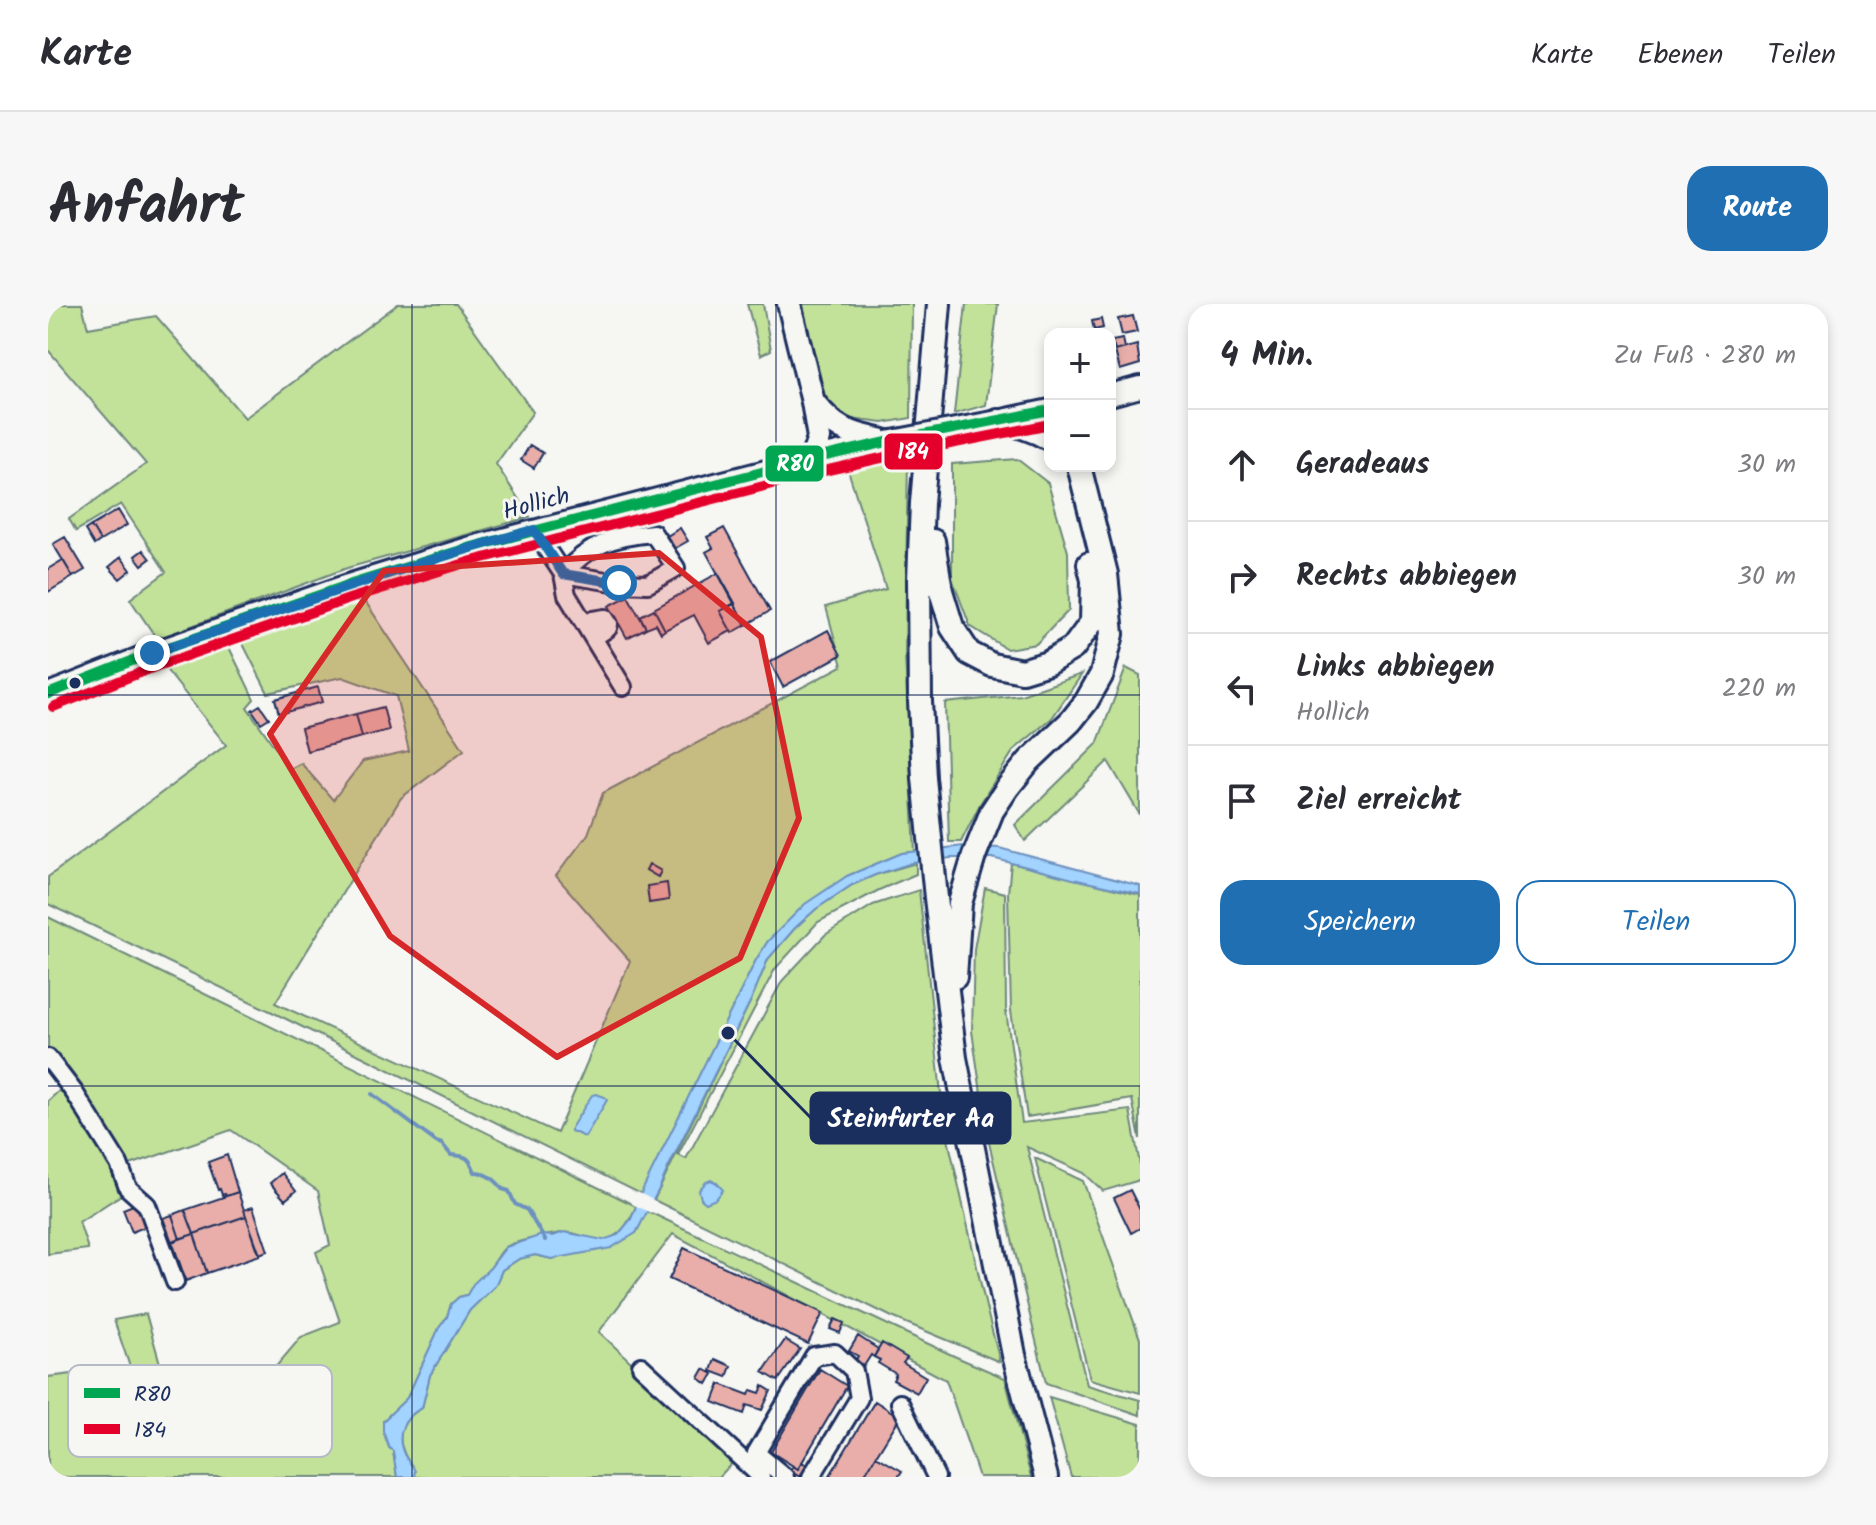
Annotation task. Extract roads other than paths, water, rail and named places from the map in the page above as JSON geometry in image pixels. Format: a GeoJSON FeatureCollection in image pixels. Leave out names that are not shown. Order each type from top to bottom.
{"type":"FeatureCollection","features":[{"type":"Feature","properties":{"kind":"highway"},"geometry":{"type":"LineString","coordinates":[[778,304],[812,459]]}},
{"type":"Feature","properties":{"kind":"highway"},"geometry":{"type":"LineString","coordinates":[[789,304],[819,438],[812,459]]}},
{"type":"Feature","properties":{"kind":"highway"},"geometry":{"type":"LineString","coordinates":[[932,304],[934,349]]}},
{"type":"Feature","properties":{"kind":"highway"},"geometry":{"type":"LineString","coordinates":[[939,304],[922,503],[919,580],[920,701],[936,898],[955,1058],[1014,1355],[1046,1477]]}},
{"type":"Feature","properties":{"kind":"highway"},"geometry":{"type":"LineString","coordinates":[[929,818],[933,541],[949,304]]}},
{"type":"Feature","properties":{"kind":"highway"},"geometry":{"type":"LineString","coordinates":[[813,402],[828,421],[847,432],[887,442]]}},
{"type":"Feature","properties":{"kind":"highway"},"geometry":{"type":"LineString","coordinates":[[998,421],[1019,425],[1044,436]]}},
{"type":"Feature","properties":{"kind":"highway"},"geometry":{"type":"LineString","coordinates":[[933,541],[941,591],[952,627],[969,653],[992,665],[1022,671],[1048,663],[1073,648],[1092,622],[1093,580],[1065,472]]}},
{"type":"Feature","properties":{"kind":"highway"},"geometry":{"type":"LineString","coordinates":[[955,1058],[955,964],[960,903],[974,856],[992,811],[1008,787],[1086,702],[1102,674],[1112,634],[1106,574],[1080,472]]}},
{"type":"Feature","properties":{"kind":"main road"},"geometry":{"type":"LineString","coordinates":[[1116,393],[1140,387]]}},
{"type":"Feature","properties":{"kind":"main road","name":"Hollich"},"geometry":{"type":"LineString","coordinates":[[48,694],[152,653],[348,585],[468,548],[812,459],[1044,411]]}},
{"type":"Feature","properties":{"kind":"lane"},"geometry":{"type":"LineString","coordinates":[[534,530],[563,574],[567,595],[623,687]]}},
{"type":"Feature","properties":{"kind":"lane"},"geometry":{"type":"LineString","coordinates":[[653,533],[676,568],[648,584],[563,574],[576,559],[597,546],[626,535],[653,533]]}},
{"type":"Feature","properties":{"kind":"lane"},"geometry":{"type":"LineString","coordinates":[[48,1058],[74,1092],[119,1164],[128,1188],[147,1205],[175,1282]]}},
{"type":"Feature","properties":{"kind":"lane"},"geometry":{"type":"LineString","coordinates":[[785,1477],[756,1453],[814,1356],[835,1353],[854,1371],[859,1398],[811,1477]]}},
{"type":"Feature","properties":{"kind":"lane"},"geometry":{"type":"LineString","coordinates":[[641,1366],[761,1477]]}},
{"type":"Feature","properties":{"kind":"lane"},"geometry":{"type":"LineString","coordinates":[[900,1403],[936,1477]]}},
{"type":"Feature","properties":{"kind":"water"},"geometry":{"type":"Polygon","coordinates":[[[964,846],[999,848],[1140,886],[1140,894],[992,858],[951,858],[912,863],[875,875],[852,885],[816,909],[768,959],[751,1000],[636,1233],[611,1248],[552,1259],[535,1255],[519,1259],[502,1270],[495,1286],[470,1310],[430,1375],[422,1408],[406,1421],[401,1433],[401,1447],[415,1471],[414,1477],[397,1477],[393,1451],[383,1431],[383,1421],[407,1398],[451,1304],[467,1295],[506,1247],[542,1235],[553,1236],[564,1232],[603,1240],[618,1235],[631,1219],[642,1191],[768,941],[805,904],[847,876],[902,853],[964,846]]]}},
{"type":"Feature","properties":{"kind":"water"},"geometry":{"type":"Polygon","coordinates":[[[592,1095],[607,1100],[585,1137],[571,1131],[592,1095]]]}},
{"type":"Feature","properties":{"kind":"water"},"geometry":{"type":"Polygon","coordinates":[[[711,1180],[723,1190],[716,1199],[706,1203],[701,1199],[699,1190],[711,1180]]]}},
{"type":"Feature","properties":{"kind":"waterway"},"geometry":{"type":"LineString","coordinates":[[372,1094],[442,1144],[451,1155],[467,1158],[475,1172],[487,1175],[502,1189],[509,1191],[515,1204],[527,1210],[545,1240]]}},
{"type":"Feature","properties":{"kind":"place","name":"Steinfurter Aa"},"geometry":{"type":"Point","coordinates":[728,1033]}}]}
